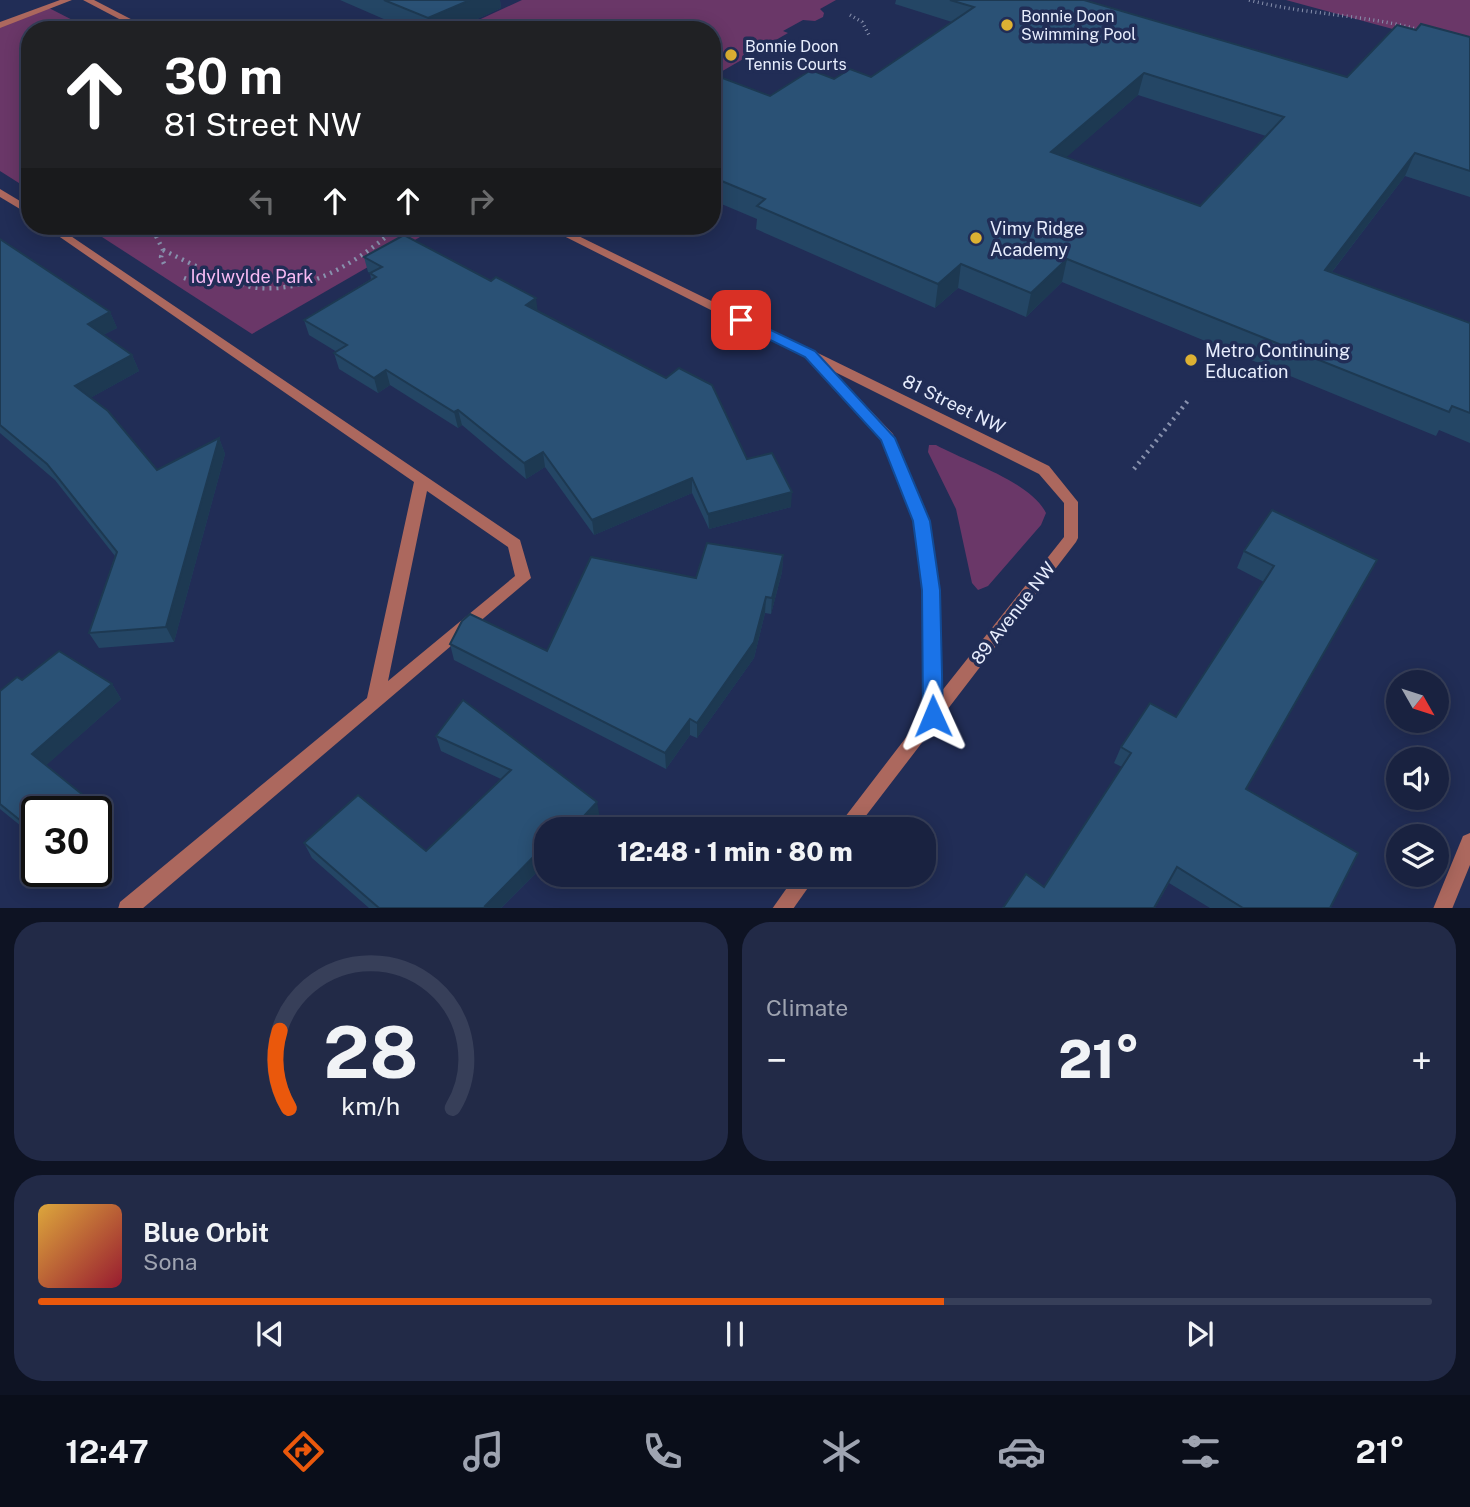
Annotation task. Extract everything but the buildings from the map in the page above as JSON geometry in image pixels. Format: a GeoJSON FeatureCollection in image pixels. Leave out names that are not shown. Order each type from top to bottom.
{"type":"FeatureCollection","features":[{"type":"Feature","properties":{"kind":"street"},"geometry":{"type":"LineString","coordinates":[[0,25],[68,0]]}},
{"type":"Feature","properties":{"kind":"street"},"geometry":{"type":"LineString","coordinates":[[87,0],[130,21]]}},
{"type":"Feature","properties":{"kind":"street"},"geometry":{"type":"LineString","coordinates":[[0,192],[21,206]]}},
{"type":"Feature","properties":{"kind":"street"},"geometry":{"type":"LineString","coordinates":[[62,235],[515,544],[523,578],[127,908]]}},
{"type":"Feature","properties":{"kind":"street","name":"81 Street NW"},"geometry":{"type":"LineString","coordinates":[[568,235],[1044,470],[1071,502]]}},
{"type":"Feature","properties":{"kind":"street","name":"81 Street NW"},"geometry":{"type":"LineString","coordinates":[[810,354],[888,438],[922,521],[931,590],[933,716]]}},
{"type":"Feature","properties":{"kind":"street"},"geometry":{"type":"LineString","coordinates":[[375,702],[422,480]]}},
{"type":"Feature","properties":{"kind":"street","name":"89 Avenue NW"},"geometry":{"type":"LineString","coordinates":[[854,817],[1072,538],[1071,502]]}},
{"type":"Feature","properties":{"kind":"street"},"geometry":{"type":"LineString","coordinates":[[1442,908],[1470,842]]}},
{"type":"Feature","properties":{"kind":"street"},"geometry":{"type":"LineString","coordinates":[[781,908],[798,887]]}},
{"type":"Feature","properties":{"kind":"path"},"geometry":{"type":"LineString","coordinates":[[1249,0],[1287,9],[1380,19],[1431,33]]}},
{"type":"Feature","properties":{"kind":"path"},"geometry":{"type":"LineString","coordinates":[[850,15],[862,22],[869,35]]}},
{"type":"Feature","properties":{"kind":"path"},"geometry":{"type":"LineString","coordinates":[[156,235],[163,250],[213,274],[255,288],[290,285],[326,275],[345,265],[387,235]]}},
{"type":"Feature","properties":{"kind":"path"},"geometry":{"type":"LineString","coordinates":[[163,250],[161,257],[164,265],[186,279],[198,283],[213,274]]}},
{"type":"Feature","properties":{"kind":"path"},"geometry":{"type":"LineString","coordinates":[[1134,469],[1190,398]]}},
{"type":"Feature","properties":{"kind":"green space"},"geometry":{"type":"Polygon","coordinates":[[[522,0],[836,0],[820,9],[824,13],[823,17],[815,21],[803,20],[783,31],[788,33],[721,72],[721,21],[476,21],[522,0]]]}},
{"type":"Feature","properties":{"kind":"green space"},"geometry":{"type":"Polygon","coordinates":[[[1286,0],[1470,0],[1470,50],[1286,0]]]}},
{"type":"Feature","properties":{"kind":"green space"},"geometry":{"type":"Polygon","coordinates":[[[49,8],[74,21],[21,21],[21,184],[0,171],[0,26],[49,8]]]}},
{"type":"Feature","properties":{"kind":"green space","name":"Idylwylde Park"},"geometry":{"type":"Polygon","coordinates":[[[99,235],[423,235],[252,334],[99,235]]]}},
{"type":"Feature","properties":{"kind":"green space"},"geometry":{"type":"Polygon","coordinates":[[[929,445],[936,445],[1013,482],[1038,502],[1046,513],[1041,525],[988,586],[978,590],[972,583],[956,509],[928,452],[929,445]]]}},
{"type":"Feature","properties":{"kind":"place","name":"Bonnie Doon Swimming Pool"},"geometry":{"type":"Point","coordinates":[1007,25]}},
{"type":"Feature","properties":{"kind":"place","name":"Bonnie Doon Tennis Courts"},"geometry":{"type":"Point","coordinates":[731,55]}},
{"type":"Feature","properties":{"kind":"place","name":"Vimy Ridge Academy"},"geometry":{"type":"Point","coordinates":[976,238]}},
{"type":"Feature","properties":{"kind":"place","name":"Metro Continuing Education"},"geometry":{"type":"Point","coordinates":[1191,360]}},
{"type":"Feature","properties":{"kind":"route"},"geometry":{"type":"LineString","coordinates":[[741,320],[810,354],[888,438],[922,521],[931,590],[933,716]]}}]}
